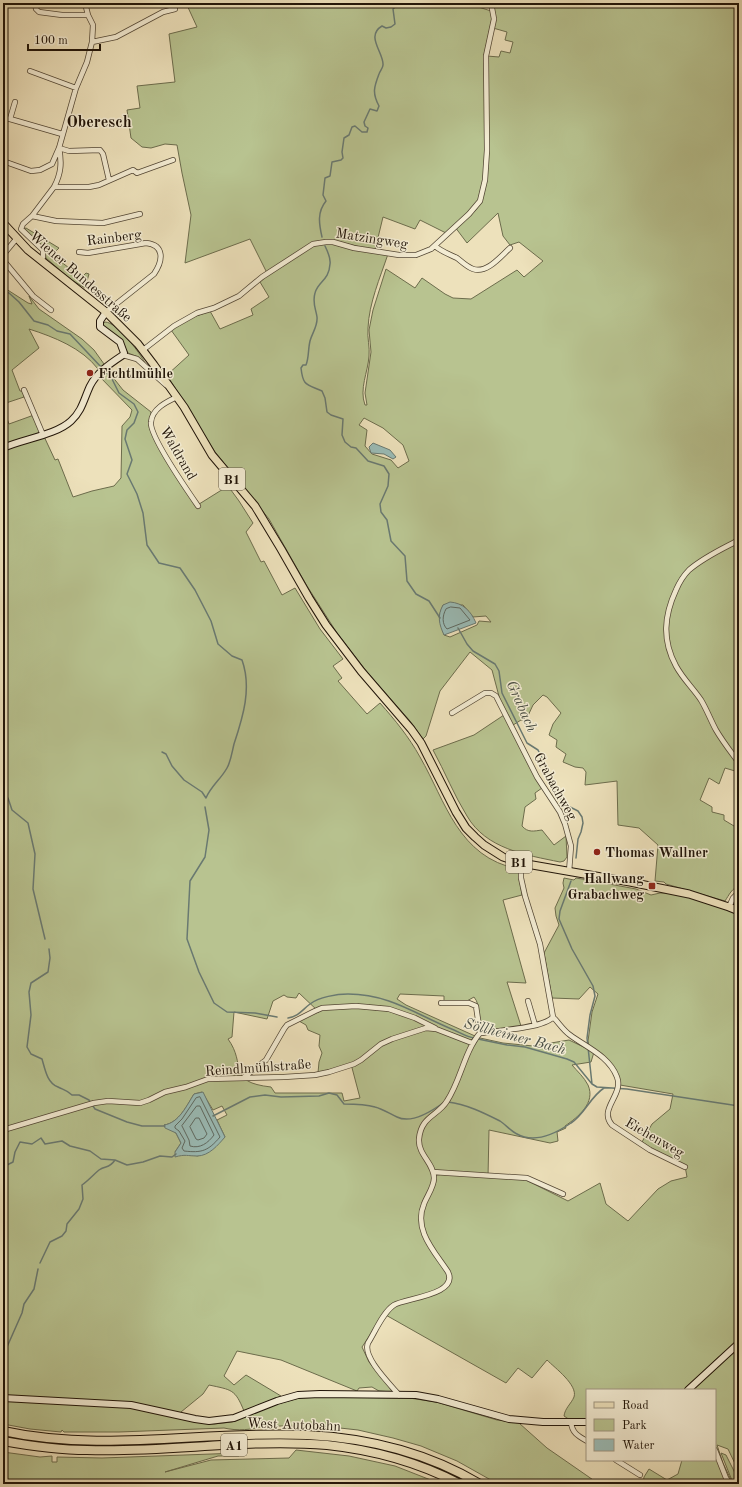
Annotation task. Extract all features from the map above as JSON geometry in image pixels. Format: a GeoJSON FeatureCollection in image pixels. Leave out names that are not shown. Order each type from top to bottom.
{"type":"FeatureCollection","features":[{"type":"Feature","properties":{"kind":"highway","name":"West Autobahn"},"geometry":{"type":"LineString","coordinates":[[3,1431],[24,1436],[82,1441],[282,1434],[332,1437],[370,1442],[405,1451],[436,1462],[480,1484]]}},
{"type":"Feature","properties":{"kind":"highway","name":"West Autobahn"},"geometry":{"type":"LineString","coordinates":[[3,1441],[36,1447],[88,1450],[272,1444],[325,1445],[361,1450],[399,1459],[435,1472],[460,1484]]}},
{"type":"Feature","properties":{"kind":"main road","name":"Wiener Bundesstraße"},"geometry":{"type":"LineString","coordinates":[[3,223],[41,260],[106,312],[143,350],[184,407],[212,455],[255,506],[326,625],[421,743],[456,812],[466,828],[493,851],[503,857],[521,863]]}},
{"type":"Feature","properties":{"kind":"main road","name":"B1"},"geometry":{"type":"LineString","coordinates":[[521,863],[689,894],[729,906],[739,911]]}},
{"type":"Feature","properties":{"kind":"street"},"geometry":{"type":"LineString","coordinates":[[36,3],[36,9],[39,12],[62,15],[88,15]]}},
{"type":"Feature","properties":{"kind":"street"},"geometry":{"type":"LineString","coordinates":[[3,161],[31,171],[40,170],[52,164],[59,148],[76,88],[87,62],[92,42],[93,25],[88,15],[85,3]]}},
{"type":"Feature","properties":{"kind":"street","name":"Matzingweg"},"geometry":{"type":"LineString","coordinates":[[143,350],[174,326],[197,313],[214,308],[239,296],[262,277],[313,244],[333,242],[354,248],[406,256],[425,252],[436,246],[469,214],[480,201],[486,180],[486,56],[494,19],[492,3]]}},
{"type":"Feature","properties":{"kind":"street"},"geometry":{"type":"LineString","coordinates":[[92,42],[116,37],[163,12],[174,9]]}},
{"type":"Feature","properties":{"kind":"street"},"geometry":{"type":"LineString","coordinates":[[30,71],[76,88]]}},
{"type":"Feature","properties":{"kind":"street"},"geometry":{"type":"LineString","coordinates":[[10,119],[15,102]]}},
{"type":"Feature","properties":{"kind":"street"},"geometry":{"type":"LineString","coordinates":[[3,119],[10,119],[62,134]]}},
{"type":"Feature","properties":{"kind":"street"},"geometry":{"type":"LineString","coordinates":[[59,148],[69,150],[100,150],[103,154],[109,180]]}},
{"type":"Feature","properties":{"kind":"street"},"geometry":{"type":"LineString","coordinates":[[41,260],[43,257],[43,250],[22,229],[23,224],[32,216],[58,180],[60,172],[59,148]]}},
{"type":"Feature","properties":{"kind":"street"},"geometry":{"type":"LineString","coordinates":[[54,187],[89,187],[133,170],[137,173],[173,160]]}},
{"type":"Feature","properties":{"kind":"street"},"geometry":{"type":"LineString","coordinates":[[32,216],[56,221],[103,223],[140,214]]}},
{"type":"Feature","properties":{"kind":"street"},"geometry":{"type":"LineString","coordinates":[[3,255],[17,238]]}},
{"type":"Feature","properties":{"kind":"street","name":"Rainberg"},"geometry":{"type":"LineString","coordinates":[[79,252],[88,253],[130,247],[146,243],[157,246],[160,252],[158,269],[154,274],[106,312]]}},
{"type":"Feature","properties":{"kind":"street"},"geometry":{"type":"LineString","coordinates":[[436,246],[446,254],[455,257],[473,269],[479,270],[488,267],[510,248]]}},
{"type":"Feature","properties":{"kind":"street"},"geometry":{"type":"LineString","coordinates":[[3,260],[33,296],[51,310]]}},
{"type":"Feature","properties":{"kind":"street"},"geometry":{"type":"LineString","coordinates":[[106,312],[100,321],[100,327],[120,342],[124,350],[123,355]]}},
{"type":"Feature","properties":{"kind":"street"},"geometry":{"type":"LineString","coordinates":[[3,448],[19,441],[43,435],[71,422],[80,411],[90,386],[100,372],[106,366],[123,355],[131,356],[137,359],[164,384],[171,388]]}},
{"type":"Feature","properties":{"kind":"street"},"geometry":{"type":"LineString","coordinates":[[24,390],[43,435]]}},
{"type":"Feature","properties":{"kind":"street","name":"Waldrand"},"geometry":{"type":"LineString","coordinates":[[177,397],[164,404],[157,410],[152,416],[150,424],[152,431],[166,456],[198,506]]}},
{"type":"Feature","properties":{"kind":"street"},"geometry":{"type":"LineString","coordinates":[[739,540],[715,552],[689,570],[679,584],[672,598],[666,620],[667,638],[676,665],[684,679],[697,693],[707,709],[721,738],[739,763]]}},
{"type":"Feature","properties":{"kind":"street","name":"Grabachweg"},"geometry":{"type":"LineString","coordinates":[[452,713],[485,693],[491,693],[496,696],[537,777],[560,812],[565,824],[571,846],[569,872]]}},
{"type":"Feature","properties":{"kind":"street"},"geometry":{"type":"LineString","coordinates":[[521,863],[521,878],[540,944],[553,1017]]}},
{"type":"Feature","properties":{"kind":"street"},"geometry":{"type":"LineString","coordinates":[[729,906],[733,898],[739,892]]}},
{"type":"Feature","properties":{"kind":"street"},"geometry":{"type":"LineString","coordinates":[[528,1001],[535,1025]]}},
{"type":"Feature","properties":{"kind":"street"},"geometry":{"type":"LineString","coordinates":[[399,1394],[381,1375],[367,1352],[366,1347],[389,1309],[395,1304],[430,1295],[438,1291],[445,1286],[450,1274],[430,1246],[421,1224],[420,1218],[423,1204],[433,1184],[433,1172],[422,1153],[419,1139],[426,1119],[445,1104],[448,1099],[475,1039],[476,1006],[469,1003],[441,1003]]}},
{"type":"Feature","properties":{"kind":"street"},"geometry":{"type":"LineString","coordinates":[[243,1078],[266,1060],[287,1025],[322,1008],[356,1006],[381,1007],[400,1013],[436,1029]]}},
{"type":"Feature","properties":{"kind":"street","name":"Reindlmühlstraße"},"geometry":{"type":"LineString","coordinates":[[3,1130],[92,1104],[108,1101],[140,1103],[150,1100],[164,1092],[186,1087],[208,1079],[284,1077],[315,1075],[329,1072],[362,1060],[381,1044],[420,1030],[436,1029],[475,1039],[550,1021],[553,1017]]}},
{"type":"Feature","properties":{"kind":"street","name":"Eichenweg"},"geometry":{"type":"LineString","coordinates":[[553,1017],[562,1029],[588,1046],[605,1060],[615,1072],[618,1078],[617,1091],[608,1112],[609,1121],[612,1125],[650,1150],[685,1167]]}},
{"type":"Feature","properties":{"kind":"street"},"geometry":{"type":"LineString","coordinates":[[433,1172],[527,1178],[563,1194]]}},
{"type":"Feature","properties":{"kind":"street"},"geometry":{"type":"LineString","coordinates":[[689,1389],[739,1343]]}},
{"type":"Feature","properties":{"kind":"street"},"geometry":{"type":"LineString","coordinates":[[3,1398],[131,1405],[209,1421],[234,1418],[294,1396],[320,1394],[399,1394],[438,1399],[508,1420],[586,1422]]}},
{"type":"Feature","properties":{"kind":"street"},"geometry":{"type":"LineString","coordinates":[[571,1422],[571,1429],[574,1433],[586,1440]]}},
{"type":"Feature","properties":{"kind":"street"},"geometry":{"type":"LineString","coordinates":[[716,1453],[726,1478],[730,1484]]}},
{"type":"Feature","properties":{"kind":"street"},"geometry":{"type":"LineString","coordinates":[[618,1461],[640,1475]]}},
{"type":"Feature","properties":{"kind":"green space"},"geometry":{"type":"Polygon","coordinates":[[[186,3],[469,3],[491,11],[492,19],[484,56],[486,150],[484,180],[479,201],[446,233],[420,220],[415,229],[383,217],[375,250],[339,242],[318,241],[388,254],[370,309],[368,332],[369,356],[363,393],[365,405],[367,405],[365,393],[371,352],[369,330],[373,310],[386,269],[415,288],[422,278],[453,298],[471,299],[517,270],[524,277],[543,261],[519,242],[510,245],[503,236],[498,213],[467,243],[455,227],[475,211],[481,202],[487,180],[487,56],[499,57],[501,51],[510,53],[513,42],[505,40],[507,32],[493,28],[493,3],[739,3],[739,767],[735,771],[725,768],[719,784],[709,778],[700,800],[712,807],[712,812],[724,815],[724,820],[734,826],[739,826],[739,886],[729,894],[725,901],[666,884],[664,882],[655,881],[658,845],[639,828],[618,825],[617,781],[585,785],[586,772],[583,768],[575,767],[563,762],[566,754],[556,747],[557,740],[549,735],[553,724],[561,713],[547,697],[543,695],[533,705],[526,720],[521,720],[510,727],[542,788],[535,793],[536,799],[525,807],[522,826],[529,831],[542,830],[554,845],[566,836],[567,857],[564,861],[560,862],[508,849],[485,836],[475,827],[462,808],[433,750],[474,735],[504,715],[492,670],[470,652],[440,691],[426,736],[423,739],[410,721],[367,672],[337,633],[307,586],[269,519],[215,452],[167,375],[189,355],[171,330],[191,318],[210,311],[220,329],[253,315],[251,309],[269,297],[260,282],[268,275],[250,239],[185,263],[191,215],[177,145],[165,144],[151,148],[142,147],[131,138],[127,110],[140,108],[137,86],[175,82],[169,34],[197,27],[186,3]],[[364,418],[359,425],[367,430],[365,446],[372,454],[391,460],[398,468],[409,461],[403,445],[383,428],[364,418]],[[443,605],[439,616],[444,635],[450,637],[477,625],[479,621],[491,622],[486,616],[473,617],[463,605],[443,605]]]}},
{"type":"Feature","properties":{"kind":"green space"},"geometry":{"type":"Polygon","coordinates":[[[26,228],[59,248],[55,252],[56,258],[77,274],[83,276],[86,273],[89,274],[85,288],[70,279],[46,258],[43,249],[23,229],[26,228]]]}},
{"type":"Feature","properties":{"kind":"green space"},"geometry":{"type":"Polygon","coordinates":[[[3,287],[32,304],[29,296],[39,309],[82,339],[94,350],[104,364],[98,369],[76,349],[58,340],[29,329],[39,348],[12,370],[20,391],[23,391],[24,397],[3,404],[3,287]]]}},
{"type":"Feature","properties":{"kind":"green space"},"geometry":{"type":"Polygon","coordinates":[[[105,322],[110,323],[122,332],[145,363],[138,357],[128,353],[120,339],[103,327],[105,322]]]}},
{"type":"Feature","properties":{"kind":"green space"},"geometry":{"type":"Polygon","coordinates":[[[108,371],[123,390],[151,412],[149,425],[196,506],[228,486],[253,523],[246,532],[261,562],[264,561],[282,595],[295,588],[320,629],[343,659],[333,666],[342,678],[338,681],[367,714],[380,703],[396,722],[416,750],[456,825],[467,840],[481,853],[498,863],[518,869],[522,895],[503,900],[526,983],[507,982],[521,1026],[484,1031],[480,1023],[478,1005],[474,997],[465,1002],[444,1001],[444,996],[400,994],[397,999],[406,1005],[475,1036],[469,1042],[476,1043],[480,1038],[503,1043],[533,1046],[569,1040],[594,1052],[591,1062],[572,1065],[588,1085],[590,1098],[588,1104],[580,1114],[565,1126],[566,1128],[557,1132],[558,1141],[550,1143],[489,1130],[488,1177],[524,1179],[568,1201],[600,1183],[606,1204],[628,1221],[658,1189],[671,1181],[687,1177],[685,1166],[642,1142],[652,1124],[670,1109],[673,1094],[620,1085],[619,1077],[589,1046],[588,1041],[592,1012],[598,994],[590,987],[579,999],[552,998],[544,953],[559,925],[555,908],[564,888],[564,878],[574,880],[576,878],[636,889],[651,895],[670,893],[687,896],[739,914],[739,1340],[713,1362],[718,1366],[739,1348],[739,1472],[728,1449],[717,1445],[723,1463],[733,1484],[643,1484],[644,1477],[649,1469],[667,1480],[678,1474],[682,1461],[716,1461],[716,1389],[586,1389],[586,1419],[570,1420],[564,1416],[574,1397],[573,1387],[547,1360],[532,1378],[518,1368],[506,1383],[384,1314],[362,1347],[369,1362],[393,1392],[379,1391],[372,1387],[359,1388],[357,1391],[281,1360],[237,1351],[224,1376],[234,1385],[246,1375],[281,1396],[244,1411],[235,1394],[223,1388],[209,1385],[203,1394],[181,1412],[180,1419],[214,1424],[232,1422],[277,1404],[299,1398],[409,1398],[436,1402],[497,1420],[519,1423],[547,1448],[599,1484],[498,1484],[457,1461],[421,1446],[358,1430],[322,1426],[264,1426],[244,1430],[224,1428],[119,1432],[64,1432],[62,1430],[61,1432],[30,1429],[3,1424],[3,408],[9,424],[34,415],[55,460],[58,459],[73,497],[114,486],[121,478],[122,426],[130,417],[132,410],[100,377],[108,371]],[[299,993],[296,998],[287,997],[284,995],[273,1001],[267,1019],[234,1012],[232,1037],[228,1039],[233,1048],[243,1076],[248,1081],[257,1085],[271,1087],[275,1093],[342,1093],[344,1101],[360,1098],[351,1064],[318,1073],[322,1053],[319,1046],[320,1035],[308,1030],[306,1025],[299,1021],[311,1014],[319,1012],[299,993]],[[202,1092],[194,1094],[178,1117],[169,1124],[164,1125],[176,1133],[181,1143],[175,1152],[198,1156],[225,1137],[217,1120],[227,1115],[222,1106],[213,1110],[202,1092]]]}},
{"type":"Feature","properties":{"kind":"green space"},"geometry":{"type":"Polygon","coordinates":[[[296,1450],[349,1456],[395,1466],[441,1484],[3,1484],[3,1452],[40,1457],[52,1456],[52,1462],[57,1462],[57,1457],[102,1458],[239,1453],[239,1456],[218,1456],[165,1472],[211,1460],[289,1458],[296,1450]]]}},
{"type":"Feature","properties":{"kind":"green space"},"geometry":{"type":"Polygon","coordinates":[[[721,1453],[726,1455],[739,1481],[739,1484],[735,1484],[731,1478],[721,1453]]]}},
{"type":"Feature","properties":{"kind":"water"},"geometry":{"type":"Polygon","coordinates":[[[373,443],[390,450],[396,457],[393,459],[384,454],[371,453],[369,447],[373,443]]]}},
{"type":"Feature","properties":{"kind":"water"},"geometry":{"type":"Polygon","coordinates":[[[450,602],[459,604],[466,608],[476,623],[444,635],[439,616],[443,605],[450,602]]]}},
{"type":"Feature","properties":{"kind":"water"},"geometry":{"type":"Polygon","coordinates":[[[203,1092],[225,1137],[213,1150],[201,1156],[184,1155],[175,1157],[175,1152],[181,1143],[176,1133],[165,1128],[164,1125],[169,1124],[178,1117],[194,1094],[203,1092]]]}},
{"type":"Feature","properties":{"kind":"waterway","name":"Grabach"},"geometry":{"type":"LineString","coordinates":[[322,237],[320,214],[326,201],[323,195],[325,178],[330,176],[332,162],[343,158],[342,152],[344,138],[349,135],[352,127],[355,126],[362,132],[367,132],[368,128],[365,126],[364,122],[370,109],[377,111],[379,106],[375,97],[375,86],[379,73],[383,67],[383,60],[376,45],[375,35],[377,30],[382,26],[386,28],[395,24],[393,9],[400,3]]}},
{"type":"Feature","properties":{"kind":"waterway","name":"Grabach"},"geometry":{"type":"LineString","coordinates":[[325,246],[330,260],[329,270],[326,277],[316,289],[314,297],[317,320],[310,341],[307,362],[306,365],[303,365],[301,368],[303,378],[306,384],[322,391],[325,398],[327,412],[343,419],[342,435],[345,442],[351,447],[356,448],[368,461],[384,466],[389,474],[388,486],[380,504],[381,512],[387,520],[391,541],[405,556],[407,581],[416,594],[429,601],[440,618]]}},
{"type":"Feature","properties":{"kind":"waterway","name":"Söllheimer Bach"},"geometry":{"type":"LineString","coordinates":[[3,291],[9,293],[19,302],[34,321],[48,325],[57,331],[70,334],[102,368]]}},
{"type":"Feature","properties":{"kind":"waterway","name":"Söllheimer Bach"},"geometry":{"type":"LineString","coordinates":[[105,371],[112,379],[119,393],[134,404],[138,412],[134,423],[127,430],[125,439],[132,460],[127,474],[137,494],[143,513],[147,545],[159,563],[180,568],[195,590],[211,621],[218,644],[232,656],[242,660],[245,671],[245,702],[230,759],[225,772],[206,798]]}},
{"type":"Feature","properties":{"kind":"waterway","name":"Grabach"},"geometry":{"type":"LineString","coordinates":[[458,628],[467,644],[473,651],[495,664],[499,671],[502,693],[527,743],[538,750],[550,780],[564,804],[578,811],[582,817],[583,823],[578,839],[576,858]]}},
{"type":"Feature","properties":{"kind":"waterway"},"geometry":{"type":"LineString","coordinates":[[162,752],[166,754],[172,766],[184,780],[202,792],[206,798]]}},
{"type":"Feature","properties":{"kind":"waterway"},"geometry":{"type":"LineString","coordinates":[[3,794],[8,798],[12,810],[28,823],[35,854],[33,889],[45,939]]}},
{"type":"Feature","properties":{"kind":"waterway","name":"Söllheimer Bach"},"geometry":{"type":"LineString","coordinates":[[205,807],[209,830],[205,857],[190,881],[187,939],[199,972],[214,1003],[227,1012],[255,1013],[277,1017]]}},
{"type":"Feature","properties":{"kind":"waterway","name":"Grabach"},"geometry":{"type":"LineString","coordinates":[[571,881],[560,911],[559,919],[572,949],[593,986],[595,996],[590,1015],[587,1038],[592,1084]]}},
{"type":"Feature","properties":{"kind":"waterway"},"geometry":{"type":"LineString","coordinates":[[49,949],[50,958],[48,972],[31,983],[29,992],[31,1015],[27,1047],[31,1054],[42,1059],[47,1075],[54,1085],[72,1095],[79,1095],[89,1100],[95,1109],[127,1122],[142,1126],[165,1126]]}},
{"type":"Feature","properties":{"kind":"waterway","name":"Söllheimer Bach"},"geometry":{"type":"LineString","coordinates":[[288,1018],[298,1014],[310,1004],[323,998],[344,994],[363,995],[390,1001],[403,1006],[466,1036],[474,1038]]}},
{"type":"Feature","properties":{"kind":"waterway","name":"Söllheimer Bach"},"geometry":{"type":"LineString","coordinates":[[478,1039],[525,1047],[567,1059],[574,1062],[592,1084],[597,1087],[627,1089],[739,1106]]}},
{"type":"Feature","properties":{"kind":"waterway"},"geometry":{"type":"LineString","coordinates":[[448,1102],[468,1107],[488,1115],[500,1121],[515,1133],[524,1137],[538,1138],[552,1134],[571,1123],[604,1088]]}},
{"type":"Feature","properties":{"kind":"waterway"},"geometry":{"type":"LineString","coordinates":[[213,1116],[250,1097],[265,1095],[281,1097],[319,1096],[329,1093],[337,1095],[344,1104],[371,1106],[403,1119],[421,1116],[443,1103]]}},
{"type":"Feature","properties":{"kind":"waterway"},"geometry":{"type":"LineString","coordinates":[[3,1167],[13,1162],[15,1152],[20,1142],[32,1144],[41,1138],[45,1144],[62,1141],[70,1146],[90,1151],[101,1159],[115,1160],[127,1165],[143,1162],[160,1156],[172,1157],[176,1154]]}},
{"type":"Feature","properties":{"kind":"waterway"},"geometry":{"type":"LineString","coordinates":[[40,1263],[50,1242],[62,1236],[66,1231],[67,1224],[79,1209],[83,1199],[82,1185],[99,1170],[109,1166],[115,1160]]}},
{"type":"Feature","properties":{"kind":"waterway"},"geometry":{"type":"LineString","coordinates":[[3,1356],[22,1313],[24,1304],[34,1289],[38,1269]]}},
{"type":"Feature","properties":{"kind":"place","name":"Fichtlmühle"},"geometry":{"type":"Point","coordinates":[90,373]}},
{"type":"Feature","properties":{"kind":"place","name":"Thomas Wallner"},"geometry":{"type":"Point","coordinates":[597,852]}},
{"type":"Feature","properties":{"kind":"place","name":"Hallwang Grabachweg"},"geometry":{"type":"Point","coordinates":[652,886]}},
{"type":"Feature","properties":{"kind":"district","name":"Oberesch"},"geometry":{"type":"Point","coordinates":[99,121]}}]}
